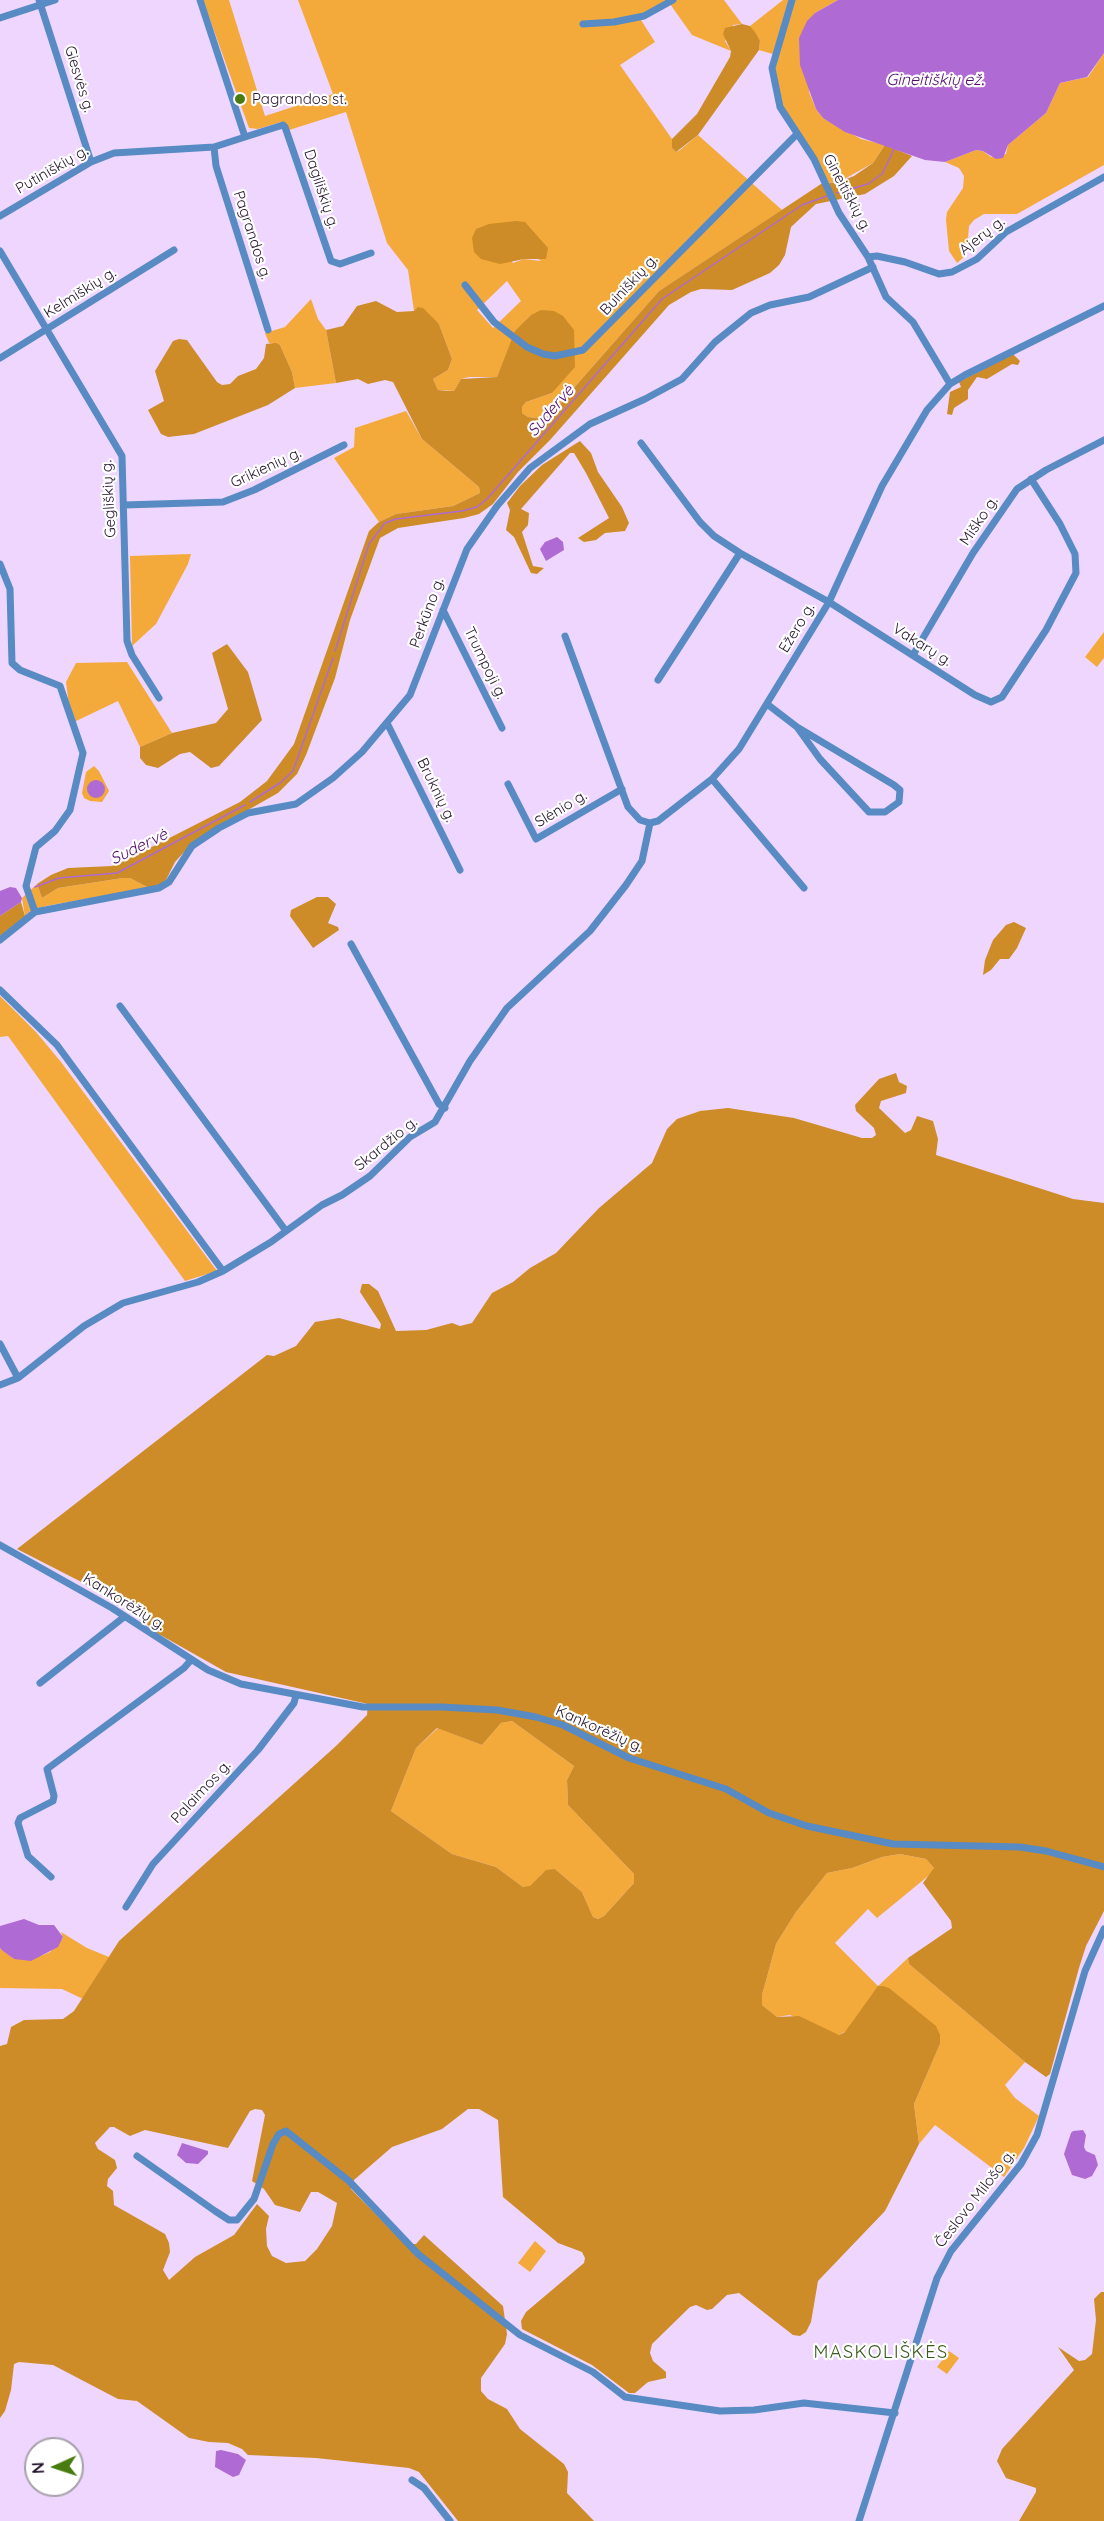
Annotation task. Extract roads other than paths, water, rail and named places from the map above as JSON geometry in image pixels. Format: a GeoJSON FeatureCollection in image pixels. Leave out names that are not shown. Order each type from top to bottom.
{"type":"FeatureCollection","features":[{"type":"Feature","properties":{"kind":"street"},"geometry":{"type":"LineString","coordinates":[[0,18],[40,2],[55,0]]}},
{"type":"Feature","properties":{"kind":"street"},"geometry":{"type":"LineString","coordinates":[[200,0],[245,137]]}},
{"type":"Feature","properties":{"kind":"street"},"geometry":{"type":"LineString","coordinates":[[583,24],[614,22],[644,16],[673,0]]}},
{"type":"Feature","properties":{"kind":"street","name":"Gineitiškių g."},"geometry":{"type":"LineString","coordinates":[[792,0],[772,69],[780,107],[814,159],[839,213],[868,257],[886,297],[913,322],[950,384]]}},
{"type":"Feature","properties":{"kind":"street","name":"Giesvės g."},"geometry":{"type":"LineString","coordinates":[[40,2],[91,162]]}},
{"type":"Feature","properties":{"kind":"street","name":"Dagiliškių g."},"geometry":{"type":"LineString","coordinates":[[245,137],[283,125],[331,261],[340,264],[371,254]]}},
{"type":"Feature","properties":{"kind":"street","name":"Buiniškių g."},"geometry":{"type":"LineString","coordinates":[[465,285],[494,322],[527,347],[555,356],[583,350],[797,134]]}},
{"type":"Feature","properties":{"kind":"street","name":"Putiniškių g."},"geometry":{"type":"LineString","coordinates":[[0,216],[91,162],[123,151],[214,147],[245,137]]}},
{"type":"Feature","properties":{"kind":"street","name":"Pagrandos g."},"geometry":{"type":"LineString","coordinates":[[214,147],[216,166],[268,330]]}},
{"type":"Feature","properties":{"kind":"street","name":"Ajerų g."},"geometry":{"type":"LineString","coordinates":[[868,257],[877,256],[905,262],[939,274],[952,272],[977,259],[1006,232],[1104,177]]}},
{"type":"Feature","properties":{"kind":"street","name":"Kelmiškių g."},"geometry":{"type":"LineString","coordinates":[[0,358],[174,250]]}},
{"type":"Feature","properties":{"kind":"street","name":"Gegliškių g."},"geometry":{"type":"LineString","coordinates":[[0,251],[118,447],[123,464],[127,641],[132,655],[159,698]]}},
{"type":"Feature","properties":{"kind":"street","name":"Perkūno g."},"geometry":{"type":"LineString","coordinates":[[0,940],[35,912],[159,888],[169,882],[192,846],[248,813],[290,806],[302,800],[362,752],[414,688],[459,563],[475,536],[516,482],[546,456],[605,415],[645,399],[682,379],[715,342],[751,313],[770,305],[809,297],[873,267]]}},
{"type":"Feature","properties":{"kind":"street","name":"Ežero g."},"geometry":{"type":"LineString","coordinates":[[650,823],[663,818],[712,779],[734,758],[829,602],[894,462],[927,410],[950,384],[1104,306]]}},
{"type":"Feature","properties":{"kind":"street","name":"Miško g."},"geometry":{"type":"LineString","coordinates":[[913,655],[973,553],[1012,496],[1031,479],[1104,440]]}},
{"type":"Feature","properties":{"kind":"street","name":"Vakarų g."},"geometry":{"type":"LineString","coordinates":[[641,443],[700,522],[714,536],[740,553],[829,602],[982,699],[991,702],[999,700],[1007,690],[1059,610],[1071,586],[1077,565],[1060,524],[1031,479]]}},
{"type":"Feature","properties":{"kind":"street","name":"Grikienių g."},"geometry":{"type":"LineString","coordinates":[[124,505],[223,502],[254,490],[344,445]]}},
{"type":"Feature","properties":{"kind":"street"},"geometry":{"type":"LineString","coordinates":[[658,680],[740,553]]}},
{"type":"Feature","properties":{"kind":"street"},"geometry":{"type":"LineString","coordinates":[[0,564],[10,589],[11,658],[20,670],[60,686],[83,753],[70,810],[55,831],[36,847],[26,886],[35,912]]}},
{"type":"Feature","properties":{"kind":"street","name":"Trumpoji g."},"geometry":{"type":"LineString","coordinates":[[443,610],[502,728]]}},
{"type":"Feature","properties":{"kind":"street"},"geometry":{"type":"LineString","coordinates":[[565,636],[631,813],[640,820],[650,823]]}},
{"type":"Feature","properties":{"kind":"street"},"geometry":{"type":"LineString","coordinates":[[767,704],[797,727],[894,785],[900,790],[899,802],[885,812],[869,812],[826,766],[797,727]]}},
{"type":"Feature","properties":{"kind":"street","name":"Bruknių g."},"geometry":{"type":"LineString","coordinates":[[387,723],[460,870]]}},
{"type":"Feature","properties":{"kind":"street"},"geometry":{"type":"LineString","coordinates":[[712,779],[804,888]]}},
{"type":"Feature","properties":{"kind":"street","name":"Slėnio g."},"geometry":{"type":"LineString","coordinates":[[508,784],[536,839],[622,789]]}},
{"type":"Feature","properties":{"kind":"street","name":"Skardžio g."},"geometry":{"type":"LineString","coordinates":[[0,1385],[18,1378],[84,1326],[123,1303],[198,1282],[223,1271],[376,1171],[411,1137],[435,1122],[470,1061],[507,1008],[590,931],[626,885],[642,861],[650,823]]}},
{"type":"Feature","properties":{"kind":"street"},"geometry":{"type":"LineString","coordinates":[[351,944],[439,1104],[445,1108]]}},
{"type":"Feature","properties":{"kind":"street"},"geometry":{"type":"LineString","coordinates":[[0,990],[57,1045],[223,1271]]}},
{"type":"Feature","properties":{"kind":"street"},"geometry":{"type":"LineString","coordinates":[[120,1006],[286,1231]]}},
{"type":"Feature","properties":{"kind":"street"},"geometry":{"type":"LineString","coordinates":[[0,1344],[18,1378]]}},
{"type":"Feature","properties":{"kind":"street","name":"Kankorėžių g."},"geometry":{"type":"LineString","coordinates":[[0,1545],[35,1567],[90,1595],[191,1660],[229,1680],[363,1707],[451,1707],[497,1710],[536,1717],[563,1725],[628,1758],[726,1789],[769,1813],[807,1826],[893,1844],[1020,1847],[1046,1851],[1104,1867]]}},
{"type":"Feature","properties":{"kind":"street"},"geometry":{"type":"LineString","coordinates":[[40,1683],[124,1617]]}},
{"type":"Feature","properties":{"kind":"street"},"geometry":{"type":"LineString","coordinates":[[51,1877],[28,1856],[18,1823],[20,1818],[53,1801],[54,1796],[47,1769],[184,1668],[191,1660]]}},
{"type":"Feature","properties":{"kind":"street","name":"Palaimos g."},"geometry":{"type":"LineString","coordinates":[[126,1907],[153,1864],[258,1750],[294,1703],[296,1695]]}},
{"type":"Feature","properties":{"kind":"street","name":"Česlovo Milošo g."},"geometry":{"type":"LineString","coordinates":[[859,2521],[944,2262],[1021,2164],[1037,2135],[1085,1971],[1104,1929]]}},
{"type":"Feature","properties":{"kind":"street"},"geometry":{"type":"LineString","coordinates":[[137,2156],[229,2220],[237,2220],[254,2199],[273,2144],[279,2134],[286,2131],[357,2189],[418,2254],[520,2335],[593,2372],[625,2397],[720,2411],[754,2410],[804,2403],[895,2413]]}},
{"type":"Feature","properties":{"kind":"street"},"geometry":{"type":"LineString","coordinates":[[412,2480],[424,2488],[450,2521]]}},
{"type":"Feature","properties":{"kind":"water","name":"Gineitiškių ež."},"geometry":{"type":"Polygon","coordinates":[[[838,0],[1104,0],[1104,53],[1087,77],[1060,83],[1046,113],[1008,145],[1003,158],[996,159],[983,151],[976,150],[945,162],[925,160],[845,132],[823,118],[816,109],[800,65],[799,38],[807,21],[815,13],[838,0]]]}},
{"type":"Feature","properties":{"kind":"water"},"geometry":{"type":"Polygon","coordinates":[[[557,537],[563,542],[564,550],[546,561],[540,549],[545,542],[557,537]]]}},
{"type":"Feature","properties":{"kind":"water"},"geometry":{"type":"Polygon","coordinates":[[[96,780],[102,783],[105,789],[102,795],[96,798],[90,795],[87,789],[90,783],[96,780]]]}},
{"type":"Feature","properties":{"kind":"water"},"geometry":{"type":"Polygon","coordinates":[[[10,887],[16,888],[22,898],[21,902],[0,916],[0,891],[10,887]]]}},
{"type":"Feature","properties":{"kind":"water"},"geometry":{"type":"Polygon","coordinates":[[[24,1919],[39,1925],[54,1925],[63,1937],[58,1947],[31,1961],[14,1959],[3,1951],[0,1948],[0,1926],[24,1919]]]}},
{"type":"Feature","properties":{"kind":"water"},"geometry":{"type":"Polygon","coordinates":[[[1083,2130],[1086,2135],[1084,2147],[1086,2151],[1095,2155],[1098,2165],[1092,2176],[1085,2179],[1072,2175],[1064,2154],[1071,2133],[1083,2130]]]}},
{"type":"Feature","properties":{"kind":"water"},"geometry":{"type":"Polygon","coordinates":[[[182,2143],[208,2151],[208,2154],[198,2164],[186,2163],[177,2155],[182,2143]]]}},
{"type":"Feature","properties":{"kind":"water"},"geometry":{"type":"Polygon","coordinates":[[[216,2451],[238,2454],[246,2460],[239,2475],[233,2477],[215,2467],[216,2451]]]}},
{"type":"Feature","properties":{"kind":"waterway","name":"Sudervė"},"geometry":{"type":"LineString","coordinates":[[837,193],[868,184],[882,174],[895,147]]}},
{"type":"Feature","properties":{"kind":"waterway","name":"Sudervė"},"geometry":{"type":"LineString","coordinates":[[335,651],[369,544],[385,523],[396,519],[477,507],[487,499],[662,299],[802,205],[827,196]]}},
{"type":"Feature","properties":{"kind":"waterway","name":"Sudervė"},"geometry":{"type":"LineString","coordinates":[[250,802],[280,783],[293,771],[333,658]]}},
{"type":"Feature","properties":{"kind":"waterway","name":"Sudervė"},"geometry":{"type":"LineString","coordinates":[[35,887],[59,878],[117,873],[245,805]]}},
{"type":"Feature","properties":{"kind":"place","name":"Pagrandos st."},"geometry":{"type":"Point","coordinates":[240,99]}},
{"type":"Feature","properties":{"kind":"district","name":"MASKOLIŠKĖS"},"geometry":{"type":"Point","coordinates":[881,2353]}}]}
